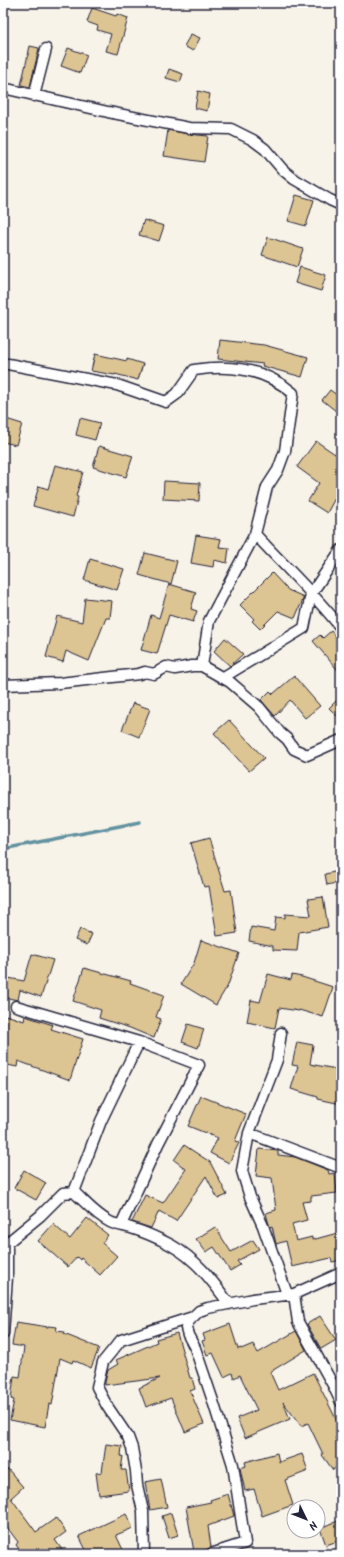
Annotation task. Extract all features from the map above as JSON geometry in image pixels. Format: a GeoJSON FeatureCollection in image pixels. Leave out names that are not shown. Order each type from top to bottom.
{"type":"FeatureCollection","features":[{"type":"Feature","properties":{"kind":"street"},"geometry":{"type":"LineString","coordinates":[[34,96],[46,49]]}},
{"type":"Feature","properties":{"kind":"street"},"geometry":{"type":"LineString","coordinates":[[3,88],[34,96],[189,128],[231,129],[254,140],[266,149],[283,170],[294,179],[341,205]]}},
{"type":"Feature","properties":{"kind":"street"},"geometry":{"type":"LineString","coordinates":[[8,364],[117,386],[166,402],[177,394],[194,370],[213,367],[242,369],[266,375],[282,384],[293,393],[285,451],[278,470],[267,487],[254,534],[209,621],[202,666]]}},
{"type":"Feature","properties":{"kind":"street"},"geometry":{"type":"LineString","coordinates":[[254,534],[324,606],[341,628]]}},
{"type":"Feature","properties":{"kind":"street"},"geometry":{"type":"LineString","coordinates":[[222,678],[304,628],[311,594],[341,550]]}},
{"type":"Feature","properties":{"kind":"street"},"geometry":{"type":"LineString","coordinates":[[3,685],[60,683],[140,674],[145,672],[154,674],[158,670],[166,667],[175,669],[202,666],[230,682],[259,707],[294,749],[306,755],[341,740]]}},
{"type":"Feature","properties":{"kind":"street"},"geometry":{"type":"LineString","coordinates":[[16,1006],[138,1042],[199,1065],[158,1144],[121,1225]]}},
{"type":"Feature","properties":{"kind":"street"},"geometry":{"type":"LineString","coordinates":[[281,1033],[277,1060],[249,1133],[242,1171],[250,1197],[291,1294],[298,1322],[334,1385],[341,1402]]}},
{"type":"Feature","properties":{"kind":"street"},"geometry":{"type":"LineString","coordinates":[[74,1192],[101,1121],[138,1042]]}},
{"type":"Feature","properties":{"kind":"street"},"geometry":{"type":"LineString","coordinates":[[249,1133],[341,1168]]}},
{"type":"Feature","properties":{"kind":"street"},"geometry":{"type":"LineString","coordinates":[[3,1334],[7,1277],[7,1243],[40,1216],[63,1193],[74,1192],[97,1213],[110,1222],[155,1237],[186,1254],[200,1266],[229,1304]]}},
{"type":"Feature","properties":{"kind":"street"},"geometry":{"type":"LineString","coordinates":[[211,1554],[245,1543],[233,1465],[212,1398],[186,1328],[188,1322],[199,1312],[229,1304],[291,1294],[341,1273]]}},
{"type":"Feature","properties":{"kind":"street"},"geometry":{"type":"LineString","coordinates":[[144,1554],[143,1511],[137,1485],[132,1448],[128,1438],[107,1406],[97,1387],[103,1362],[121,1340],[193,1317]]}},
{"type":"Feature","properties":{"kind":"building"},"geometry":{"type":"Polygon","coordinates":[[[92,8],[116,16],[117,14],[128,18],[118,54],[106,51],[111,34],[97,30],[98,26],[87,22],[92,8]]]}},
{"type":"Feature","properties":{"kind":"building"},"geometry":{"type":"Polygon","coordinates":[[[191,34],[200,38],[193,51],[184,46],[191,34]]]}},
{"type":"Feature","properties":{"kind":"building"},"geometry":{"type":"Polygon","coordinates":[[[30,46],[39,48],[30,87],[21,85],[30,46]]]}},
{"type":"Feature","properties":{"kind":"building"},"geometry":{"type":"Polygon","coordinates":[[[68,48],[87,55],[80,73],[61,66],[68,48]]]}},
{"type":"Feature","properties":{"kind":"building"},"geometry":{"type":"Polygon","coordinates":[[[169,69],[183,74],[180,82],[166,78],[169,69]]]}},
{"type":"Feature","properties":{"kind":"building"},"geometry":{"type":"Polygon","coordinates":[[[198,91],[210,94],[207,111],[195,108],[198,91]]]}},
{"type":"Feature","properties":{"kind":"building"},"geometry":{"type":"Polygon","coordinates":[[[168,130],[208,136],[204,162],[164,156],[168,130]]]}},
{"type":"Feature","properties":{"kind":"building"},"geometry":{"type":"Polygon","coordinates":[[[296,195],[314,200],[306,226],[288,221],[296,195]]]}},
{"type":"Feature","properties":{"kind":"building"},"geometry":{"type":"Polygon","coordinates":[[[144,220],[164,226],[159,241],[139,235],[144,220]]]}},
{"type":"Feature","properties":{"kind":"building"},"geometry":{"type":"Polygon","coordinates":[[[268,237],[303,249],[297,267],[262,255],[268,237]]]}},
{"type":"Feature","properties":{"kind":"building"},"geometry":{"type":"Polygon","coordinates":[[[300,267],[326,275],[321,291],[295,283],[300,267]]]}},
{"type":"Feature","properties":{"kind":"building"},"geometry":{"type":"Polygon","coordinates":[[[220,340],[264,345],[308,357],[302,377],[262,366],[263,364],[218,359],[220,340]]]}},
{"type":"Feature","properties":{"kind":"building"},"geometry":{"type":"Polygon","coordinates":[[[95,354],[127,361],[127,359],[143,364],[138,380],[115,374],[91,371],[95,354]]]}},
{"type":"Feature","properties":{"kind":"building"},"geometry":{"type":"Polygon","coordinates":[[[330,390],[341,398],[341,415],[322,400],[330,390]]]}},
{"type":"Feature","properties":{"kind":"building"},"geometry":{"type":"Polygon","coordinates":[[[3,418],[22,424],[16,445],[3,442],[3,418]]]}},
{"type":"Feature","properties":{"kind":"building"},"geometry":{"type":"Polygon","coordinates":[[[80,418],[100,423],[95,440],[76,435],[80,418]]]}},
{"type":"Feature","properties":{"kind":"building"},"geometry":{"type":"Polygon","coordinates":[[[316,441],[335,454],[341,446],[341,487],[327,513],[308,501],[319,483],[297,467],[316,441]]]}},
{"type":"Feature","properties":{"kind":"building"},"geometry":{"type":"Polygon","coordinates":[[[99,446],[133,456],[126,477],[93,467],[99,446]]]}},
{"type":"Feature","properties":{"kind":"building"},"geometry":{"type":"Polygon","coordinates":[[[55,465],[83,472],[76,496],[78,497],[73,517],[33,506],[39,486],[48,489],[55,465]]]}},
{"type":"Feature","properties":{"kind":"building"},"geometry":{"type":"Polygon","coordinates":[[[164,481],[200,483],[199,501],[163,499],[164,481]]]}},
{"type":"Feature","properties":{"kind":"building"},"geometry":{"type":"Polygon","coordinates":[[[196,535],[221,539],[219,547],[229,548],[227,563],[214,560],[213,567],[191,563],[196,535]]]}},
{"type":"Feature","properties":{"kind":"building"},"geometry":{"type":"Polygon","coordinates":[[[145,553],[177,561],[171,584],[139,575],[145,553]]]}},
{"type":"Feature","properties":{"kind":"building"},"geometry":{"type":"Polygon","coordinates":[[[90,559],[124,569],[117,590],[84,580],[90,559]]]}},
{"type":"Feature","properties":{"kind":"building"},"geometry":{"type":"Polygon","coordinates":[[[272,573],[288,590],[304,597],[295,618],[278,611],[260,629],[252,621],[254,619],[240,605],[272,573]]]}},
{"type":"Feature","properties":{"kind":"building"},"geometry":{"type":"Polygon","coordinates":[[[169,584],[196,592],[191,609],[197,611],[193,622],[169,615],[157,654],[141,650],[151,615],[159,618],[169,584]]]}},
{"type":"Feature","properties":{"kind":"building"},"geometry":{"type":"Polygon","coordinates":[[[85,598],[112,601],[110,618],[106,618],[89,661],[66,651],[63,662],[46,657],[57,616],[82,622],[85,598]]]}},
{"type":"Feature","properties":{"kind":"building"},"geometry":{"type":"Polygon","coordinates":[[[331,631],[341,643],[341,674],[313,641],[320,635],[323,638],[331,631]]]}},
{"type":"Feature","properties":{"kind":"building"},"geometry":{"type":"Polygon","coordinates":[[[225,638],[243,654],[230,666],[214,651],[225,638]]]}},
{"type":"Feature","properties":{"kind":"building"},"geometry":{"type":"Polygon","coordinates":[[[294,676],[320,706],[305,718],[290,700],[275,716],[261,700],[270,691],[273,694],[294,676]]]}},
{"type":"Feature","properties":{"kind":"building"},"geometry":{"type":"Polygon","coordinates":[[[341,696],[341,720],[329,708],[341,696]]]}},
{"type":"Feature","properties":{"kind":"building"},"geometry":{"type":"Polygon","coordinates":[[[133,703],[150,709],[139,737],[122,730],[133,703]]]}},
{"type":"Feature","properties":{"kind":"building"},"geometry":{"type":"Polygon","coordinates":[[[229,720],[264,758],[249,771],[214,733],[229,720]]]}},
{"type":"Feature","properties":{"kind":"building"},"geometry":{"type":"Polygon","coordinates":[[[209,838],[225,891],[231,890],[237,933],[217,936],[209,886],[204,887],[191,843],[209,838]]]}},
{"type":"Feature","properties":{"kind":"building"},"geometry":{"type":"Polygon","coordinates":[[[339,871],[341,882],[327,885],[325,874],[339,871]]]}},
{"type":"Feature","properties":{"kind":"building"},"geometry":{"type":"Polygon","coordinates":[[[323,897],[328,927],[299,932],[297,951],[273,950],[273,946],[249,941],[251,927],[274,931],[276,917],[285,918],[285,914],[311,916],[308,899],[323,897]]]}},
{"type":"Feature","properties":{"kind":"building"},"geometry":{"type":"Polygon","coordinates":[[[80,929],[92,934],[87,945],[75,940],[80,929]]]}},
{"type":"Feature","properties":{"kind":"building"},"geometry":{"type":"Polygon","coordinates":[[[201,940],[239,953],[228,985],[216,1005],[181,984],[194,963],[201,940]]]}},
{"type":"Feature","properties":{"kind":"building"},"geometry":{"type":"Polygon","coordinates":[[[32,954],[53,960],[41,997],[20,990],[18,1000],[3,997],[3,977],[24,981],[32,954]]]}},
{"type":"Feature","properties":{"kind":"building"},"geometry":{"type":"Polygon","coordinates":[[[84,968],[131,981],[130,983],[164,995],[156,1017],[161,1019],[154,1038],[99,1018],[101,1010],[73,1001],[84,968]]]}},
{"type":"Feature","properties":{"kind":"building"},"geometry":{"type":"Polygon","coordinates":[[[268,974],[291,980],[292,975],[302,977],[333,987],[323,1017],[299,1010],[279,1008],[275,1028],[247,1022],[251,1000],[260,1002],[268,974]]]}},
{"type":"Feature","properties":{"kind":"building"},"geometry":{"type":"Polygon","coordinates":[[[6,1015],[24,1021],[25,1016],[53,1025],[51,1029],[83,1039],[70,1080],[18,1061],[17,1067],[3,1064],[3,1042],[6,1029],[3,1028],[3,1024],[6,1015]]]}},
{"type":"Feature","properties":{"kind":"building"},"geometry":{"type":"Polygon","coordinates":[[[188,1024],[204,1029],[198,1048],[182,1042],[188,1024]]]}},
{"type":"Feature","properties":{"kind":"building"},"geometry":{"type":"Polygon","coordinates":[[[297,1042],[313,1045],[310,1064],[341,1070],[341,1104],[318,1099],[318,1097],[291,1089],[298,1066],[292,1065],[297,1042]]]}},
{"type":"Feature","properties":{"kind":"building"},"geometry":{"type":"Polygon","coordinates":[[[201,1096],[246,1114],[235,1141],[239,1143],[229,1163],[210,1153],[218,1138],[188,1126],[201,1096]]]}},
{"type":"Feature","properties":{"kind":"building"},"geometry":{"type":"Polygon","coordinates":[[[184,1145],[210,1162],[227,1195],[218,1199],[206,1176],[176,1221],[159,1211],[151,1228],[132,1222],[145,1195],[163,1203],[186,1169],[174,1160],[184,1145]]]}},
{"type":"Feature","properties":{"kind":"building"},"geometry":{"type":"Polygon","coordinates":[[[259,1149],[278,1151],[278,1155],[295,1157],[328,1170],[329,1174],[335,1173],[337,1193],[311,1196],[311,1201],[302,1202],[307,1220],[292,1224],[296,1241],[312,1237],[312,1240],[341,1232],[341,1260],[332,1262],[331,1258],[292,1267],[286,1241],[276,1244],[272,1226],[270,1227],[268,1221],[266,1213],[276,1210],[272,1178],[256,1176],[259,1149]]]}},
{"type":"Feature","properties":{"kind":"building"},"geometry":{"type":"Polygon","coordinates":[[[24,1170],[46,1183],[36,1200],[14,1188],[24,1170]]]}},
{"type":"Feature","properties":{"kind":"building"},"geometry":{"type":"Polygon","coordinates":[[[87,1218],[108,1235],[102,1243],[117,1256],[100,1275],[81,1258],[80,1260],[77,1257],[68,1267],[38,1241],[53,1224],[70,1239],[87,1218]]]}},
{"type":"Feature","properties":{"kind":"building"},"geometry":{"type":"Polygon","coordinates":[[[215,1227],[231,1252],[253,1240],[259,1249],[237,1261],[240,1265],[230,1271],[214,1247],[206,1252],[196,1239],[215,1227]]]}},
{"type":"Feature","properties":{"kind":"building"},"geometry":{"type":"Polygon","coordinates":[[[320,1316],[336,1340],[321,1349],[307,1324],[320,1316]]]}},
{"type":"Feature","properties":{"kind":"building"},"geometry":{"type":"Polygon","coordinates":[[[16,1322],[57,1327],[56,1331],[65,1332],[64,1334],[99,1348],[91,1368],[73,1360],[72,1363],[60,1358],[52,1405],[49,1404],[45,1427],[10,1420],[14,1400],[11,1399],[14,1376],[20,1377],[24,1347],[12,1345],[16,1322]]]}},
{"type":"Feature","properties":{"kind":"building"},"geometry":{"type":"Polygon","coordinates":[[[230,1324],[238,1349],[253,1344],[258,1353],[296,1331],[306,1350],[270,1372],[278,1390],[313,1373],[341,1429],[341,1435],[335,1438],[341,1446],[341,1464],[333,1470],[322,1455],[323,1454],[308,1423],[301,1426],[283,1402],[290,1419],[245,1438],[237,1418],[257,1410],[240,1375],[234,1378],[232,1373],[224,1377],[213,1353],[207,1355],[202,1341],[205,1340],[203,1334],[230,1324]]]}},
{"type":"Feature","properties":{"kind":"building"},"geometry":{"type":"Polygon","coordinates":[[[177,1333],[190,1378],[192,1378],[195,1389],[190,1391],[204,1424],[185,1432],[171,1398],[146,1407],[139,1388],[160,1378],[105,1385],[108,1370],[118,1364],[116,1360],[157,1342],[156,1339],[177,1333]]]}},
{"type":"Feature","properties":{"kind":"building"},"geometry":{"type":"Polygon","coordinates":[[[106,1444],[122,1446],[121,1456],[123,1456],[121,1470],[126,1470],[129,1491],[99,1495],[96,1473],[102,1472],[106,1444]]]}},
{"type":"Feature","properties":{"kind":"building"},"geometry":{"type":"Polygon","coordinates":[[[277,1453],[279,1462],[302,1454],[308,1471],[285,1480],[291,1499],[286,1499],[286,1507],[262,1516],[254,1489],[245,1491],[240,1468],[246,1466],[245,1462],[277,1453]]]}},
{"type":"Feature","properties":{"kind":"building"},"geometry":{"type":"Polygon","coordinates":[[[8,1469],[23,1487],[11,1498],[36,1532],[56,1518],[66,1532],[55,1540],[65,1554],[23,1554],[16,1545],[18,1542],[3,1522],[3,1473],[8,1469]]]}},
{"type":"Feature","properties":{"kind":"building"},"geometry":{"type":"Polygon","coordinates":[[[161,1479],[167,1507],[150,1510],[145,1482],[161,1479]]]}},
{"type":"Feature","properties":{"kind":"building"},"geometry":{"type":"Polygon","coordinates":[[[228,1494],[234,1516],[208,1526],[211,1547],[206,1550],[194,1552],[186,1507],[211,1502],[210,1500],[228,1494]]]}},
{"type":"Feature","properties":{"kind":"building"},"geometry":{"type":"Polygon","coordinates":[[[171,1513],[178,1535],[169,1538],[162,1516],[171,1513]]]}},
{"type":"Feature","properties":{"kind":"building"},"geometry":{"type":"Polygon","coordinates":[[[126,1514],[133,1528],[116,1535],[125,1554],[88,1554],[79,1536],[126,1514]]]}},
{"type":"Feature","properties":{"kind":"building"},"geometry":{"type":"Polygon","coordinates":[[[338,1521],[341,1529],[341,1540],[326,1545],[324,1539],[326,1539],[326,1526],[338,1521]]]}},
{"type":"Feature","properties":{"kind":"waterway"},"geometry":{"type":"LineString","coordinates":[[3,849],[140,822]]}}]}
